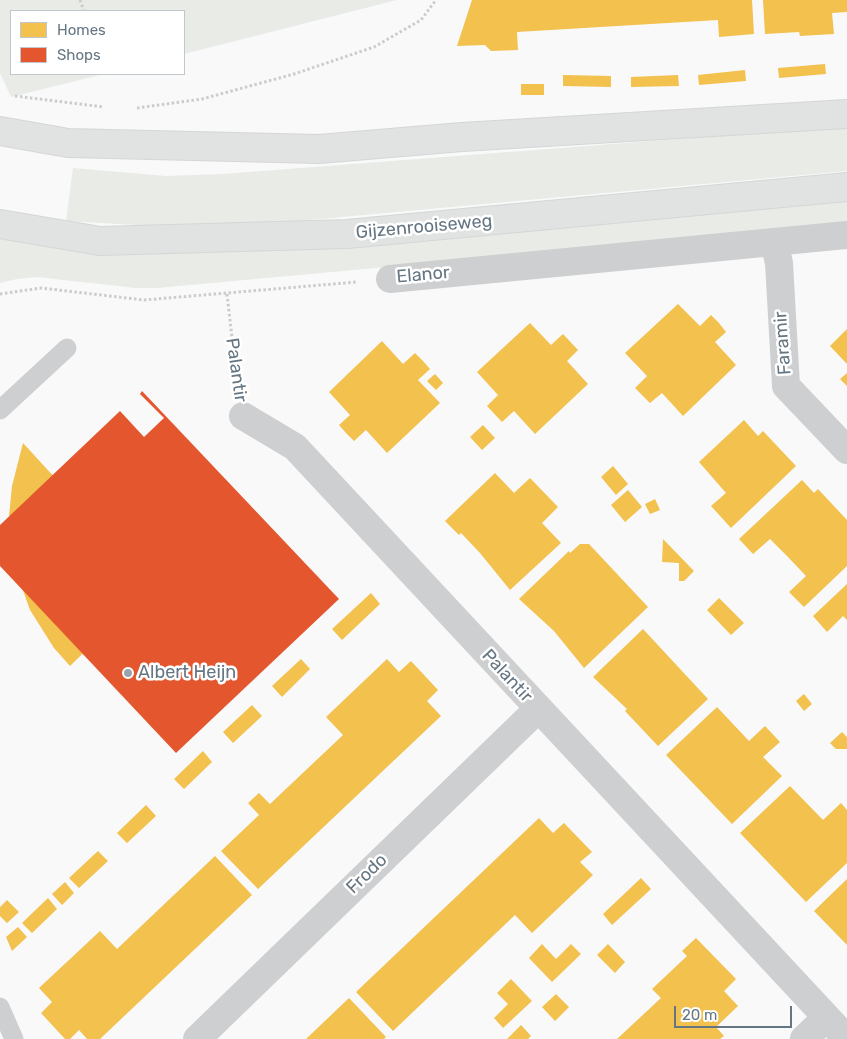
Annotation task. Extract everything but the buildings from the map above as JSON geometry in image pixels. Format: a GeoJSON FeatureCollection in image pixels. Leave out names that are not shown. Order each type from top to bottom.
{"type":"FeatureCollection","features":[{"type":"Feature","properties":{"kind":"main road"},"geometry":{"type":"LineString","coordinates":[[0,131],[68,143],[319,149],[462,137],[847,114]]}},
{"type":"Feature","properties":{"kind":"main road","name":"Gijzenrooiseweg"},"geometry":{"type":"LineString","coordinates":[[0,224],[100,240],[347,234],[847,186]]}},
{"type":"Feature","properties":{"kind":"street","name":"Elanor"},"geometry":{"type":"LineString","coordinates":[[390,279],[847,235]]}},
{"type":"Feature","properties":{"kind":"street","name":"Faramir"},"geometry":{"type":"LineString","coordinates":[[774,242],[779,263],[786,386],[847,450]]}},
{"type":"Feature","properties":{"kind":"street","name":"Palantir"},"geometry":{"type":"LineString","coordinates":[[243,416],[295,447],[847,1039]]}},
{"type":"Feature","properties":{"kind":"street","name":"Frodo"},"geometry":{"type":"LineString","coordinates":[[197,1039],[538,709]]}},
{"type":"Feature","properties":{"kind":"street"},"geometry":{"type":"LineString","coordinates":[[804,1039],[826,1018]]}},
{"type":"Feature","properties":{"kind":"lane"},"geometry":{"type":"LineString","coordinates":[[0,410],[67,348]]}},
{"type":"Feature","properties":{"kind":"lane"},"geometry":{"type":"LineString","coordinates":[[0,1007],[14,1039]]}},
{"type":"Feature","properties":{"kind":"path"},"geometry":{"type":"LineString","coordinates":[[136,108],[202,99],[294,74],[374,48],[421,20],[436,0]]}},
{"type":"Feature","properties":{"kind":"path"},"geometry":{"type":"LineString","coordinates":[[10,95],[109,107]]}},
{"type":"Feature","properties":{"kind":"path","name":"Elanor"},"geometry":{"type":"LineString","coordinates":[[0,294],[41,288],[144,300],[390,279]]}},
{"type":"Feature","properties":{"kind":"path","name":"Palantir"},"geometry":{"type":"LineString","coordinates":[[227,294],[235,373],[243,416]]}},
{"type":"Feature","properties":{"kind":"shaded area"},"geometry":{"type":"Polygon","coordinates":[[[0,0],[397,0],[185,54],[185,10],[10,10],[10,75],[100,75],[11,97],[0,73],[0,0]]]}},
{"type":"Feature","properties":{"kind":"shaded area"},"geometry":{"type":"Polygon","coordinates":[[[847,123],[847,171],[254,225],[188,228],[66,221],[73,168],[166,176],[223,174],[703,137],[847,123]]]}},
{"type":"Feature","properties":{"kind":"shaded area"},"geometry":{"type":"Polygon","coordinates":[[[847,194],[847,225],[157,288],[136,288],[37,277],[0,283],[0,239],[103,248],[847,194]]]}},
{"type":"Feature","properties":{"kind":"place","name":"Albert Heijn"},"geometry":{"type":"Point","coordinates":[128,673]}}]}
